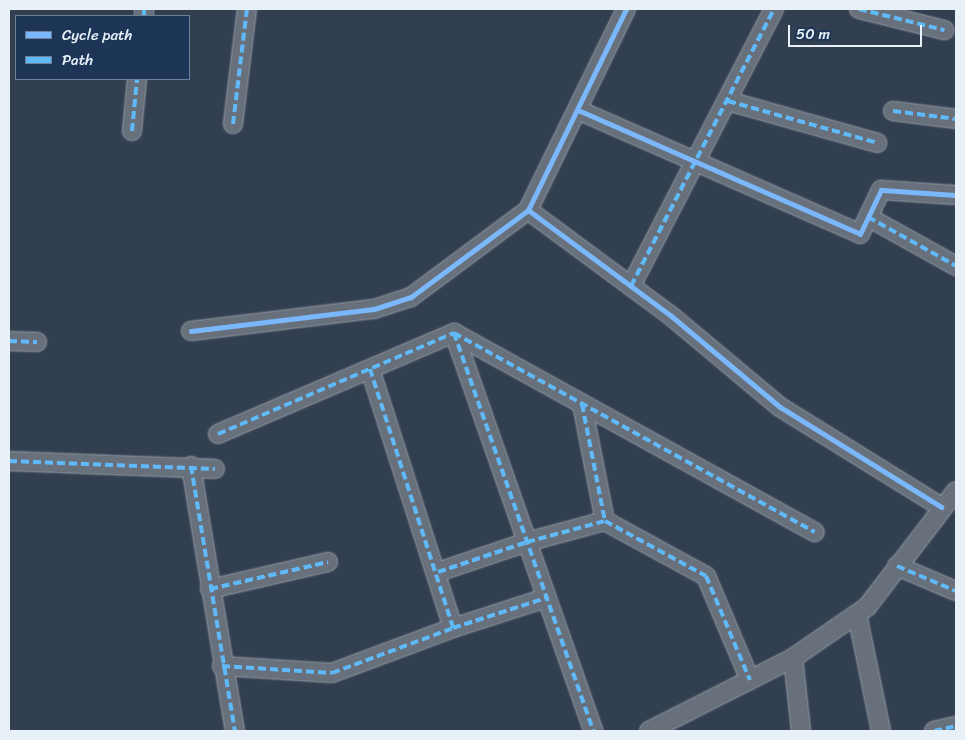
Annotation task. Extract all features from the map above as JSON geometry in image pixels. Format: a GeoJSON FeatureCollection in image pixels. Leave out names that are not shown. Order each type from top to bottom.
{"type":"FeatureCollection","features":[{"type":"Feature","properties":{"kind":"street"},"geometry":{"type":"LineString","coordinates":[[233,124],[247,9]]}},
{"type":"Feature","properties":{"kind":"street"},"geometry":{"type":"LineString","coordinates":[[191,331],[374,309],[412,297],[528,210],[626,9]]}},
{"type":"Feature","properties":{"kind":"street"},"geometry":{"type":"LineString","coordinates":[[631,286],[774,9]]}},
{"type":"Feature","properties":{"kind":"street"},"geometry":{"type":"LineString","coordinates":[[859,9],[944,30]]}},
{"type":"Feature","properties":{"kind":"street"},"geometry":{"type":"LineString","coordinates":[[132,131],[137,80]]}},
{"type":"Feature","properties":{"kind":"street"},"geometry":{"type":"LineString","coordinates":[[728,101],[878,143]]}},
{"type":"Feature","properties":{"kind":"street"},"geometry":{"type":"LineString","coordinates":[[578,110],[860,234],[881,190],[956,195]]}},
{"type":"Feature","properties":{"kind":"street"},"geometry":{"type":"LineString","coordinates":[[893,111],[956,119]]}},
{"type":"Feature","properties":{"kind":"street"},"geometry":{"type":"LineString","coordinates":[[528,210],[631,286],[780,407],[941,508]]}},
{"type":"Feature","properties":{"kind":"street"},"geometry":{"type":"LineString","coordinates":[[868,216],[956,266]]}},
{"type":"Feature","properties":{"kind":"street"},"geometry":{"type":"LineString","coordinates":[[218,434],[454,333]]}},
{"type":"Feature","properties":{"kind":"street"},"geometry":{"type":"LineString","coordinates":[[454,333],[815,532]]}},
{"type":"Feature","properties":{"kind":"street"},"geometry":{"type":"LineString","coordinates":[[454,333],[593,731]]}},
{"type":"Feature","properties":{"kind":"street"},"geometry":{"type":"LineString","coordinates":[[9,341],[37,342]]}},
{"type":"Feature","properties":{"kind":"street"},"geometry":{"type":"LineString","coordinates":[[370,369],[438,572],[453,628]]}},
{"type":"Feature","properties":{"kind":"street"},"geometry":{"type":"LineString","coordinates":[[582,404],[605,521]]}},
{"type":"Feature","properties":{"kind":"street"},"geometry":{"type":"LineString","coordinates":[[9,461],[191,466],[215,469]]}},
{"type":"Feature","properties":{"kind":"street"},"geometry":{"type":"LineString","coordinates":[[191,466],[222,666],[235,731]]}},
{"type":"Feature","properties":{"kind":"street"},"geometry":{"type":"LineString","coordinates":[[649,731],[793,658],[866,607],[956,491]]}},
{"type":"Feature","properties":{"kind":"street"},"geometry":{"type":"LineString","coordinates":[[438,572],[527,542],[605,521],[706,576],[750,680]]}},
{"type":"Feature","properties":{"kind":"street"},"geometry":{"type":"LineString","coordinates":[[210,589],[328,562]]}},
{"type":"Feature","properties":{"kind":"street"},"geometry":{"type":"LineString","coordinates":[[897,566],[956,591]]}},
{"type":"Feature","properties":{"kind":"street"},"geometry":{"type":"LineString","coordinates":[[222,666],[332,673],[453,628],[546,598]]}},
{"type":"Feature","properties":{"kind":"street"},"geometry":{"type":"LineString","coordinates":[[857,614],[881,731]]}},
{"type":"Feature","properties":{"kind":"street"},"geometry":{"type":"LineString","coordinates":[[793,658],[801,731]]}},
{"type":"Feature","properties":{"kind":"street"},"geometry":{"type":"LineString","coordinates":[[934,731],[956,726]]}},
{"type":"Feature","properties":{"kind":"marked path"},"geometry":{"type":"LineString","coordinates":[[144,9],[144,15]]}},
{"type":"Feature","properties":{"kind":"marked path"},"geometry":{"type":"LineString","coordinates":[[233,124],[247,9]]}},
{"type":"Feature","properties":{"kind":"marked path"},"geometry":{"type":"LineString","coordinates":[[631,286],[774,9]]}},
{"type":"Feature","properties":{"kind":"marked path"},"geometry":{"type":"LineString","coordinates":[[859,9],[944,30]]}},
{"type":"Feature","properties":{"kind":"marked path"},"geometry":{"type":"LineString","coordinates":[[132,131],[137,80]]}},
{"type":"Feature","properties":{"kind":"marked path"},"geometry":{"type":"LineString","coordinates":[[728,101],[877,143]]}},
{"type":"Feature","properties":{"kind":"marked path"},"geometry":{"type":"LineString","coordinates":[[893,111],[956,119]]}},
{"type":"Feature","properties":{"kind":"marked path"},"geometry":{"type":"LineString","coordinates":[[868,217],[956,266]]}},
{"type":"Feature","properties":{"kind":"marked path"},"geometry":{"type":"LineString","coordinates":[[454,333],[593,731]]}},
{"type":"Feature","properties":{"kind":"marked path"},"geometry":{"type":"LineString","coordinates":[[454,333],[815,532]]}},
{"type":"Feature","properties":{"kind":"marked path"},"geometry":{"type":"LineString","coordinates":[[218,434],[454,333]]}},
{"type":"Feature","properties":{"kind":"marked path"},"geometry":{"type":"LineString","coordinates":[[9,341],[37,342]]}},
{"type":"Feature","properties":{"kind":"marked path"},"geometry":{"type":"LineString","coordinates":[[370,369],[453,628]]}},
{"type":"Feature","properties":{"kind":"marked path"},"geometry":{"type":"LineString","coordinates":[[582,404],[605,521]]}},
{"type":"Feature","properties":{"kind":"marked path"},"geometry":{"type":"LineString","coordinates":[[9,461],[215,469]]}},
{"type":"Feature","properties":{"kind":"marked path"},"geometry":{"type":"LineString","coordinates":[[191,466],[235,731]]}},
{"type":"Feature","properties":{"kind":"marked path"},"geometry":{"type":"LineString","coordinates":[[438,572],[527,542],[605,521],[706,576],[750,680]]}},
{"type":"Feature","properties":{"kind":"marked path"},"geometry":{"type":"LineString","coordinates":[[210,589],[328,562]]}},
{"type":"Feature","properties":{"kind":"marked path"},"geometry":{"type":"LineString","coordinates":[[897,566],[956,591]]}},
{"type":"Feature","properties":{"kind":"marked path"},"geometry":{"type":"LineString","coordinates":[[222,666],[332,673],[453,628],[546,598]]}},
{"type":"Feature","properties":{"kind":"marked path"},"geometry":{"type":"LineString","coordinates":[[934,731],[956,726]]}},
{"type":"Feature","properties":{"kind":"cycle path"},"geometry":{"type":"LineString","coordinates":[[191,331],[374,309],[411,297],[528,210],[626,9]]}},
{"type":"Feature","properties":{"kind":"cycle path"},"geometry":{"type":"LineString","coordinates":[[578,110],[860,234],[881,190],[956,195]]}},
{"type":"Feature","properties":{"kind":"cycle path"},"geometry":{"type":"LineString","coordinates":[[528,210],[670,315],[780,407],[941,507]]}}]}
